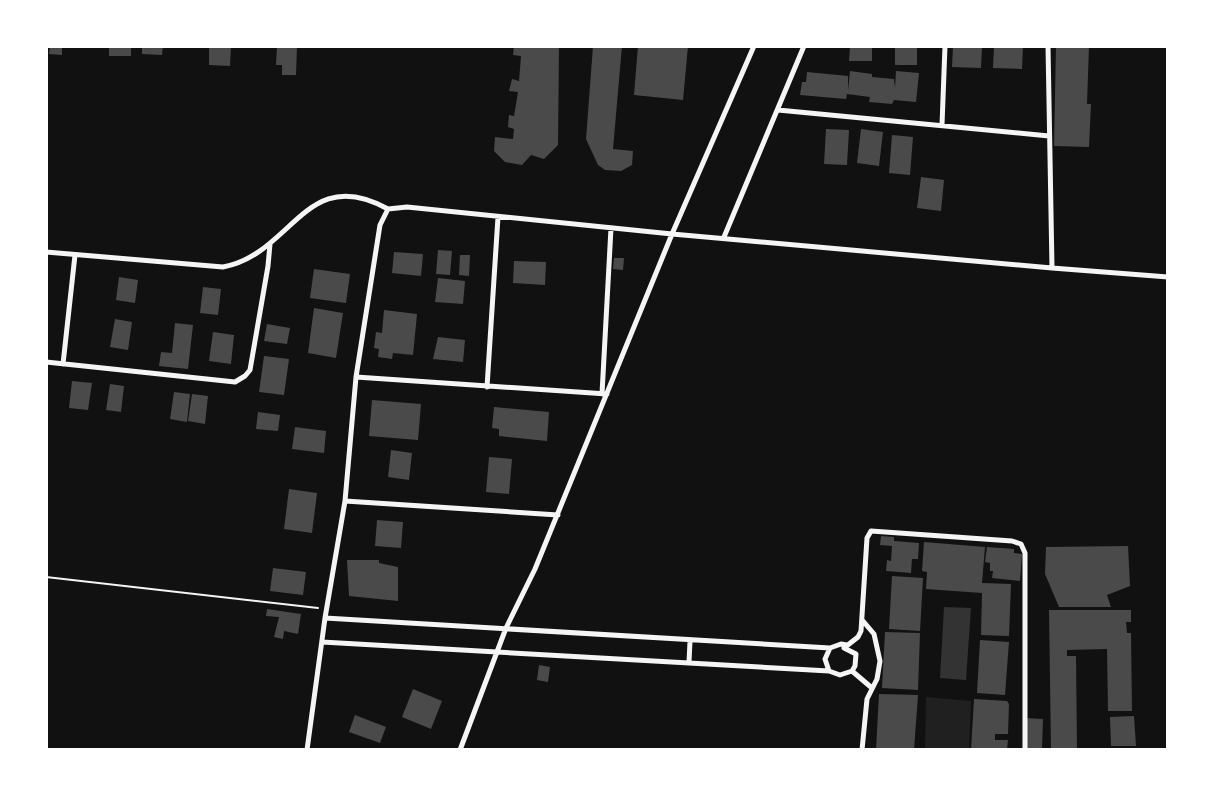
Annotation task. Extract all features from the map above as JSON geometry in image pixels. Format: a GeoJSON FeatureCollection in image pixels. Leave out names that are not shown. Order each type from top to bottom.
{"type":"FeatureCollection","features":[{"type":"Feature","properties":{"kind":"street"},"geometry":{"type":"LineString","coordinates":[[460,750],[506,628],[558,515],[604,394],[754,46]]}},
{"type":"Feature","properties":{"kind":"street"},"geometry":{"type":"LineString","coordinates":[[724,237],[804,46]]}},
{"type":"Feature","properties":{"kind":"street"},"geometry":{"type":"LineString","coordinates":[[942,125],[945,46]]}},
{"type":"Feature","properties":{"kind":"street"},"geometry":{"type":"LineString","coordinates":[[1048,46],[1052,268]]}},
{"type":"Feature","properties":{"kind":"street"},"geometry":{"type":"LineString","coordinates":[[778,110],[1049,136]]}},
{"type":"Feature","properties":{"kind":"street"},"geometry":{"type":"LineString","coordinates":[[46,252],[223,267],[235,265],[270,244],[302,215],[327,198],[344,195],[362,197],[388,210],[407,207],[672,234],[1167,277]]}},
{"type":"Feature","properties":{"kind":"street"},"geometry":{"type":"LineString","coordinates":[[308,750],[326,609],[345,501],[356,377],[380,225],[388,210]]}},
{"type":"Feature","properties":{"kind":"street"},"geometry":{"type":"LineString","coordinates":[[488,387],[498,217]]}},
{"type":"Feature","properties":{"kind":"street"},"geometry":{"type":"LineString","coordinates":[[604,394],[610,228]]}},
{"type":"Feature","properties":{"kind":"street"},"geometry":{"type":"LineString","coordinates":[[46,362],[235,382],[250,370],[270,244]]}},
{"type":"Feature","properties":{"kind":"street"},"geometry":{"type":"LineString","coordinates":[[63,364],[75,255]]}},
{"type":"Feature","properties":{"kind":"street"},"geometry":{"type":"LineString","coordinates":[[356,377],[604,394]]}},
{"type":"Feature","properties":{"kind":"street"},"geometry":{"type":"LineString","coordinates":[[345,501],[558,515]]}},
{"type":"Feature","properties":{"kind":"street"},"geometry":{"type":"LineString","coordinates":[[844,648],[858,637],[863,621],[867,538],[871,531],[1012,541],[1021,544],[1025,553],[1024,750]]}},
{"type":"Feature","properties":{"kind":"street"},"geometry":{"type":"LineString","coordinates":[[325,618],[690,641],[830,648],[841,644],[847,645],[844,648]]}},
{"type":"Feature","properties":{"kind":"street"},"geometry":{"type":"LineString","coordinates":[[862,750],[867,699],[879,671],[878,648],[874,634],[863,621]]}},
{"type":"Feature","properties":{"kind":"street"},"geometry":{"type":"LineString","coordinates":[[689,662],[690,641]]}},
{"type":"Feature","properties":{"kind":"street"},"geometry":{"type":"LineString","coordinates":[[322,642],[829,670],[840,675],[852,671],[855,666],[856,654],[844,648]]}},
{"type":"Feature","properties":{"kind":"street"},"geometry":{"type":"LineString","coordinates":[[829,670],[825,659],[830,648]]}},
{"type":"Feature","properties":{"kind":"street"},"geometry":{"type":"LineString","coordinates":[[852,671],[872,688]]}},
{"type":"Feature","properties":{"kind":"path"},"geometry":{"type":"LineString","coordinates":[[46,577],[326,609]]}},
{"type":"Feature","properties":{"kind":"shaded area"},"geometry":{"type":"Polygon","coordinates":[[[944,607],[971,608],[966,680],[940,678],[944,607]]]}},
{"type":"Feature","properties":{"kind":"shaded area"},"geometry":{"type":"Polygon","coordinates":[[[926,697],[971,701],[969,749],[925,749],[926,697]]]}},
{"type":"Feature","properties":{"kind":"building"},"geometry":{"type":"Polygon","coordinates":[[[50,46],[62,46],[62,55],[49,54],[50,46]]]}},
{"type":"Feature","properties":{"kind":"building"},"geometry":{"type":"Polygon","coordinates":[[[109,46],[131,46],[131,56],[109,56],[109,46]]]}},
{"type":"Feature","properties":{"kind":"building"},"geometry":{"type":"Polygon","coordinates":[[[142,46],[163,46],[162,55],[142,54],[142,46]]]}},
{"type":"Feature","properties":{"kind":"building"},"geometry":{"type":"Polygon","coordinates":[[[209,46],[231,46],[230,66],[209,65],[209,46]]]}},
{"type":"Feature","properties":{"kind":"building"},"geometry":{"type":"Polygon","coordinates":[[[277,46],[297,46],[296,75],[282,75],[282,65],[276,65],[277,46]]]}},
{"type":"Feature","properties":{"kind":"building"},"geometry":{"type":"Polygon","coordinates":[[[514,46],[559,46],[558,145],[544,159],[531,155],[522,165],[505,162],[494,151],[495,137],[513,139],[514,129],[508,127],[509,115],[514,116],[518,92],[509,91],[512,79],[519,81],[521,56],[513,55],[514,46]]]}},
{"type":"Feature","properties":{"kind":"building"},"geometry":{"type":"Polygon","coordinates":[[[593,46],[622,46],[613,149],[633,151],[632,165],[621,171],[605,170],[598,165],[586,139],[593,46]]]}},
{"type":"Feature","properties":{"kind":"building"},"geometry":{"type":"Polygon","coordinates":[[[638,46],[688,46],[683,100],[634,95],[638,46]]]}},
{"type":"Feature","properties":{"kind":"building"},"geometry":{"type":"Polygon","coordinates":[[[850,46],[872,46],[872,61],[849,61],[850,46]]]}},
{"type":"Feature","properties":{"kind":"building"},"geometry":{"type":"Polygon","coordinates":[[[895,46],[917,46],[917,65],[895,65],[895,46]]]}},
{"type":"Feature","properties":{"kind":"building"},"geometry":{"type":"Polygon","coordinates":[[[953,46],[982,47],[981,68],[952,67],[953,46]]]}},
{"type":"Feature","properties":{"kind":"building"},"geometry":{"type":"Polygon","coordinates":[[[994,46],[1023,46],[1022,69],[993,68],[994,46]]]}},
{"type":"Feature","properties":{"kind":"building"},"geometry":{"type":"Polygon","coordinates":[[[1056,46],[1089,46],[1087,104],[1091,104],[1089,147],[1054,146],[1056,46]]]}},
{"type":"Feature","properties":{"kind":"building"},"geometry":{"type":"Polygon","coordinates":[[[850,71],[872,74],[872,77],[894,79],[895,88],[896,71],[919,73],[916,102],[894,100],[892,104],[869,102],[870,97],[847,94],[846,99],[800,95],[802,82],[806,82],[807,72],[848,76],[848,91],[850,71]]]}},
{"type":"Feature","properties":{"kind":"building"},"geometry":{"type":"Polygon","coordinates":[[[826,129],[849,130],[847,165],[824,164],[826,129]]]}},
{"type":"Feature","properties":{"kind":"building"},"geometry":{"type":"Polygon","coordinates":[[[861,129],[883,132],[879,166],[857,163],[861,129]]]}},
{"type":"Feature","properties":{"kind":"building"},"geometry":{"type":"Polygon","coordinates":[[[892,135],[913,137],[910,175],[889,173],[892,135]]]}},
{"type":"Feature","properties":{"kind":"building"},"geometry":{"type":"Polygon","coordinates":[[[921,177],[944,180],[941,211],[917,208],[921,177]]]}},
{"type":"Feature","properties":{"kind":"building"},"geometry":{"type":"Polygon","coordinates":[[[438,250],[452,251],[450,275],[436,274],[438,250]]]}},
{"type":"Feature","properties":{"kind":"building"},"geometry":{"type":"Polygon","coordinates":[[[394,252],[423,254],[421,276],[392,273],[394,252]]]}},
{"type":"Feature","properties":{"kind":"building"},"geometry":{"type":"Polygon","coordinates":[[[460,255],[470,255],[469,276],[459,275],[460,255]]]}},
{"type":"Feature","properties":{"kind":"building"},"geometry":{"type":"Polygon","coordinates":[[[614,258],[624,258],[623,270],[613,269],[614,258]]]}},
{"type":"Feature","properties":{"kind":"building"},"geometry":{"type":"Polygon","coordinates":[[[514,261],[546,262],[545,285],[513,283],[514,261]]]}},
{"type":"Feature","properties":{"kind":"building"},"geometry":{"type":"Polygon","coordinates":[[[314,269],[350,274],[346,303],[310,298],[314,269]]]}},
{"type":"Feature","properties":{"kind":"building"},"geometry":{"type":"Polygon","coordinates":[[[119,277],[138,280],[135,303],[116,300],[119,277]]]}},
{"type":"Feature","properties":{"kind":"building"},"geometry":{"type":"Polygon","coordinates":[[[438,278],[465,281],[463,304],[435,302],[438,278]]]}},
{"type":"Feature","properties":{"kind":"building"},"geometry":{"type":"Polygon","coordinates":[[[203,287],[221,289],[218,315],[200,313],[203,287]]]}},
{"type":"Feature","properties":{"kind":"building"},"geometry":{"type":"Polygon","coordinates":[[[314,308],[343,313],[336,358],[308,353],[314,308]]]}},
{"type":"Feature","properties":{"kind":"building"},"geometry":{"type":"Polygon","coordinates":[[[384,310],[417,314],[413,355],[393,353],[392,359],[378,357],[379,349],[374,348],[376,332],[382,333],[384,310]]]}},
{"type":"Feature","properties":{"kind":"building"},"geometry":{"type":"Polygon","coordinates":[[[115,319],[132,322],[128,350],[110,347],[115,319]]]}},
{"type":"Feature","properties":{"kind":"building"},"geometry":{"type":"Polygon","coordinates":[[[175,323],[193,325],[188,369],[159,366],[161,352],[172,353],[175,323]]]}},
{"type":"Feature","properties":{"kind":"building"},"geometry":{"type":"Polygon","coordinates":[[[267,324],[290,328],[287,344],[264,341],[267,324]]]}},
{"type":"Feature","properties":{"kind":"building"},"geometry":{"type":"Polygon","coordinates":[[[213,332],[234,335],[231,364],[209,361],[213,332]]]}},
{"type":"Feature","properties":{"kind":"building"},"geometry":{"type":"Polygon","coordinates":[[[438,337],[465,340],[463,362],[433,359],[438,337]]]}},
{"type":"Feature","properties":{"kind":"building"},"geometry":{"type":"Polygon","coordinates":[[[264,356],[289,359],[284,395],[259,392],[264,356]]]}},
{"type":"Feature","properties":{"kind":"building"},"geometry":{"type":"Polygon","coordinates":[[[72,381],[92,383],[88,410],[69,408],[72,381]]]}},
{"type":"Feature","properties":{"kind":"building"},"geometry":{"type":"Polygon","coordinates":[[[110,384],[124,386],[121,412],[106,410],[110,384]]]}},
{"type":"Feature","properties":{"kind":"building"},"geometry":{"type":"Polygon","coordinates":[[[174,392],[190,394],[187,422],[170,419],[174,392]]]}},
{"type":"Feature","properties":{"kind":"building"},"geometry":{"type":"Polygon","coordinates":[[[192,394],[208,396],[205,424],[188,421],[192,394]]]}},
{"type":"Feature","properties":{"kind":"building"},"geometry":{"type":"Polygon","coordinates":[[[372,400],[421,404],[418,440],[369,436],[372,400]]]}},
{"type":"Feature","properties":{"kind":"building"},"geometry":{"type":"Polygon","coordinates":[[[494,407],[549,412],[547,441],[499,436],[499,429],[492,428],[494,407]]]}},
{"type":"Feature","properties":{"kind":"building"},"geometry":{"type":"Polygon","coordinates":[[[258,412],[280,415],[278,431],[256,429],[258,412]]]}},
{"type":"Feature","properties":{"kind":"building"},"geometry":{"type":"Polygon","coordinates":[[[295,427],[326,431],[324,453],[292,449],[295,427]]]}},
{"type":"Feature","properties":{"kind":"building"},"geometry":{"type":"Polygon","coordinates":[[[391,450],[412,453],[409,480],[388,477],[391,450]]]}},
{"type":"Feature","properties":{"kind":"building"},"geometry":{"type":"Polygon","coordinates":[[[489,457],[512,459],[509,494],[486,492],[489,457]]]}},
{"type":"Feature","properties":{"kind":"building"},"geometry":{"type":"Polygon","coordinates":[[[289,489],[317,493],[312,533],[284,529],[289,489]]]}},
{"type":"Feature","properties":{"kind":"building"},"geometry":{"type":"Polygon","coordinates":[[[377,520],[403,522],[401,548],[375,546],[377,520]]]}},
{"type":"Feature","properties":{"kind":"building"},"geometry":{"type":"Polygon","coordinates":[[[881,536],[894,537],[894,541],[919,543],[918,559],[912,559],[911,573],[886,571],[887,560],[891,561],[892,546],[880,545],[881,536]]]}},
{"type":"Feature","properties":{"kind":"building"},"geometry":{"type":"Polygon","coordinates":[[[924,542],[985,547],[982,583],[1011,584],[1009,636],[981,635],[982,593],[926,589],[927,572],[922,571],[924,542]]]}},
{"type":"Feature","properties":{"kind":"building"},"geometry":{"type":"Polygon","coordinates":[[[1128,546],[1130,586],[1107,595],[1111,607],[1059,607],[1045,574],[1046,547],[1128,546]]]}},
{"type":"Feature","properties":{"kind":"building"},"geometry":{"type":"Polygon","coordinates":[[[987,547],[1014,549],[1014,553],[1022,554],[1020,581],[992,578],[993,571],[990,571],[990,563],[985,562],[987,547]]]}},
{"type":"Feature","properties":{"kind":"building"},"geometry":{"type":"Polygon","coordinates":[[[347,560],[379,560],[379,563],[398,567],[398,601],[349,596],[347,560]]]}},
{"type":"Feature","properties":{"kind":"building"},"geometry":{"type":"Polygon","coordinates":[[[273,568],[306,572],[303,595],[270,591],[273,568]]]}},
{"type":"Feature","properties":{"kind":"building"},"geometry":{"type":"Polygon","coordinates":[[[892,576],[923,578],[920,631],[889,629],[892,576]]]}},
{"type":"Feature","properties":{"kind":"building"},"geometry":{"type":"Polygon","coordinates":[[[267,609],[301,614],[298,634],[284,631],[283,639],[274,637],[279,617],[266,616],[267,609]]]}},
{"type":"Feature","properties":{"kind":"building"},"geometry":{"type":"Polygon","coordinates":[[[1049,610],[1131,610],[1131,622],[1126,622],[1127,633],[1131,633],[1132,711],[1108,711],[1107,649],[1067,650],[1067,656],[1076,656],[1077,750],[1051,750],[1049,610]]]}},
{"type":"Feature","properties":{"kind":"building"},"geometry":{"type":"Polygon","coordinates":[[[885,632],[920,633],[918,690],[882,688],[885,632]]]}},
{"type":"Feature","properties":{"kind":"building"},"geometry":{"type":"Polygon","coordinates":[[[980,640],[1009,642],[1005,695],[977,693],[980,640]]]}},
{"type":"Feature","properties":{"kind":"building"},"geometry":{"type":"Polygon","coordinates":[[[539,665],[550,667],[548,682],[537,680],[539,665]]]}},
{"type":"Feature","properties":{"kind":"building"},"geometry":{"type":"Polygon","coordinates":[[[413,689],[442,701],[431,729],[402,717],[413,689]]]}},
{"type":"Feature","properties":{"kind":"building"},"geometry":{"type":"Polygon","coordinates":[[[879,694],[918,695],[914,750],[876,750],[879,694]]]}},
{"type":"Feature","properties":{"kind":"building"},"geometry":{"type":"Polygon","coordinates":[[[974,699],[1007,701],[1009,704],[1008,734],[995,734],[995,740],[1008,740],[1007,750],[971,750],[974,699]]]}},
{"type":"Feature","properties":{"kind":"building"},"geometry":{"type":"Polygon","coordinates":[[[355,715],[386,727],[380,743],[349,732],[355,715]]]}},
{"type":"Feature","properties":{"kind":"building"},"geometry":{"type":"Polygon","coordinates":[[[1134,716],[1136,746],[1111,746],[1110,717],[1134,716]]]}},
{"type":"Feature","properties":{"kind":"building"},"geometry":{"type":"Polygon","coordinates":[[[1025,718],[1043,719],[1042,750],[1026,750],[1025,718]]]}}]}
